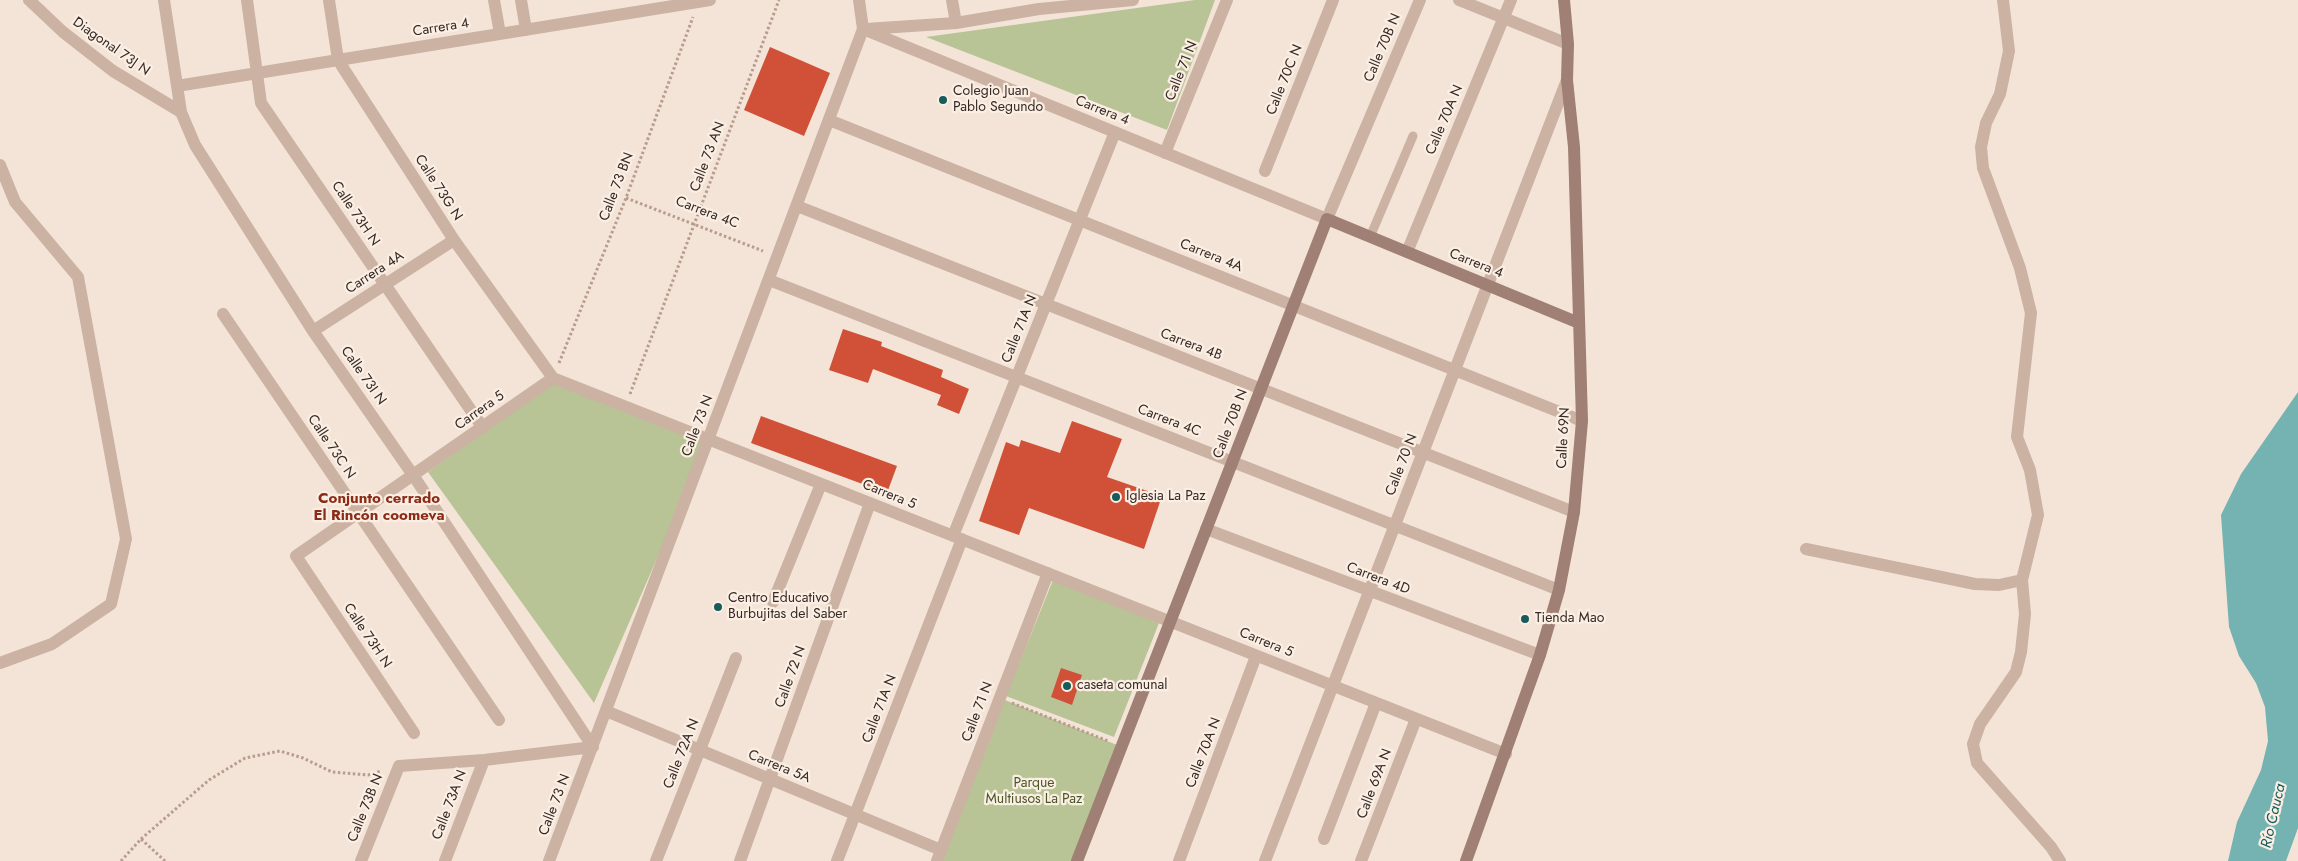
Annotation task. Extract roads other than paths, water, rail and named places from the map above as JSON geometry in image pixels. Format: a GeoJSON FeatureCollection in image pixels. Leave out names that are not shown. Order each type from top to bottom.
{"type":"FeatureCollection","features":[{"type":"Feature","properties":{"kind":"street","name":"Diagonal 73J N"},"geometry":{"type":"LineString","coordinates":[[28,0],[63,32],[113,71],[181,112]]}},
{"type":"Feature","properties":{"kind":"street","name":"Calle 73I N"},"geometry":{"type":"LineString","coordinates":[[164,0],[181,112],[195,145],[313,330],[413,475],[593,746]]}},
{"type":"Feature","properties":{"kind":"street","name":"Calle 73H N"},"geometry":{"type":"LineString","coordinates":[[247,0],[261,103],[483,428]]}},
{"type":"Feature","properties":{"kind":"street","name":"Calle 73G N"},"geometry":{"type":"LineString","coordinates":[[329,0],[338,60],[454,240],[552,378]]}},
{"type":"Feature","properties":{"kind":"street"},"geometry":{"type":"LineString","coordinates":[[494,0],[500,34]]}},
{"type":"Feature","properties":{"kind":"street"},"geometry":{"type":"LineString","coordinates":[[521,0],[526,30]]}},
{"type":"Feature","properties":{"kind":"street"},"geometry":{"type":"LineString","coordinates":[[859,0],[864,29],[956,23],[1038,5],[1125,0]]}},
{"type":"Feature","properties":{"kind":"street"},"geometry":{"type":"LineString","coordinates":[[952,0],[956,23]]}},
{"type":"Feature","properties":{"kind":"street","name":"Calle 71 N"},"geometry":{"type":"LineString","coordinates":[[1165,153],[1227,0]]}},
{"type":"Feature","properties":{"kind":"street","name":"Calle 70C N"},"geometry":{"type":"LineString","coordinates":[[1265,171],[1333,0]]}},
{"type":"Feature","properties":{"kind":"street","name":"Calle 70B N"},"geometry":{"type":"LineString","coordinates":[[1077,861],[1327,219],[1420,0]]}},
{"type":"Feature","properties":{"kind":"street"},"geometry":{"type":"LineString","coordinates":[[1459,0],[1568,44]]}},
{"type":"Feature","properties":{"kind":"street","name":"Calle 70A N"},"geometry":{"type":"LineString","coordinates":[[1407,252],[1511,0]]}},
{"type":"Feature","properties":{"kind":"street","name":"Calle 69N"},"geometry":{"type":"LineString","coordinates":[[1466,861],[1540,656],[1559,590],[1574,512],[1582,421],[1574,147],[1567,80],[1568,44],[1564,0]]}},
{"type":"Feature","properties":{"kind":"street"},"geometry":{"type":"LineString","coordinates":[[2003,0],[2010,51],[2000,94],[1986,123],[1980,147],[1983,168],[2020,268],[2031,313],[2018,437],[2030,470],[2038,515],[2022,580],[2026,614],[2021,652],[2016,672],[1980,724],[1973,744],[1977,763],[2052,847],[2060,861]]}},
{"type":"Feature","properties":{"kind":"street","name":"Carrera 4"},"geometry":{"type":"LineString","coordinates":[[177,86],[526,30],[685,2],[704,1]]}},
{"type":"Feature","properties":{"kind":"street","name":"Carrera 4"},"geometry":{"type":"LineString","coordinates":[[864,29],[1580,323]]}},
{"type":"Feature","properties":{"kind":"street","name":"Calle 73 N"},"geometry":{"type":"LineString","coordinates":[[549,861],[864,29]]}},
{"type":"Feature","properties":{"kind":"street","name":"Calle 70 N"},"geometry":{"type":"LineString","coordinates":[[1266,861],[1567,80]]}},
{"type":"Feature","properties":{"kind":"street","name":"Carrera 4A"},"geometry":{"type":"LineString","coordinates":[[829,120],[1582,421]]}},
{"type":"Feature","properties":{"kind":"street","name":"Calle 71A N"},"geometry":{"type":"LineString","coordinates":[[837,861],[1017,377],[1115,132]]}},
{"type":"Feature","properties":{"kind":"street"},"geometry":{"type":"LineString","coordinates":[[0,165],[15,202],[78,277],[126,539],[110,604],[52,644],[0,663]]}},
{"type":"Feature","properties":{"kind":"street","name":"Carrera 4B"},"geometry":{"type":"LineString","coordinates":[[797,206],[1574,512]]}},
{"type":"Feature","properties":{"kind":"street","name":"Carrera 4A"},"geometry":{"type":"LineString","coordinates":[[313,330],[454,240]]}},
{"type":"Feature","properties":{"kind":"street","name":"Carrera 4C"},"geometry":{"type":"LineString","coordinates":[[769,280],[1559,590]]}},
{"type":"Feature","properties":{"kind":"street","name":"Calle 73C N"},"geometry":{"type":"LineString","coordinates":[[223,314],[498,720]]}},
{"type":"Feature","properties":{"kind":"street","name":"Carrera 5"},"geometry":{"type":"LineString","coordinates":[[296,556],[483,428],[552,378],[1506,754]]}},
{"type":"Feature","properties":{"kind":"street"},"geometry":{"type":"LineString","coordinates":[[773,602],[820,484]]}},
{"type":"Feature","properties":{"kind":"street","name":"Calle 72 N"},"geometry":{"type":"LineString","coordinates":[[740,861],[870,503]]}},
{"type":"Feature","properties":{"kind":"street","name":"Carrera 4D"},"geometry":{"type":"LineString","coordinates":[[1206,529],[1540,656]]}},
{"type":"Feature","properties":{"kind":"street"},"geometry":{"type":"LineString","coordinates":[[1806,549],[1974,584],[1999,585],[2022,580]]}},
{"type":"Feature","properties":{"kind":"street","name":"Calle 73H N"},"geometry":{"type":"LineString","coordinates":[[296,556],[414,733]]}},
{"type":"Feature","properties":{"kind":"street","name":"Calle 71 N"},"geometry":{"type":"LineString","coordinates":[[939,856],[1048,573]]}},
{"type":"Feature","properties":{"kind":"street","name":"Calle 70A N"},"geometry":{"type":"LineString","coordinates":[[1179,861],[1256,656]]}},
{"type":"Feature","properties":{"kind":"street","name":"Calle 72A N"},"geometry":{"type":"LineString","coordinates":[[656,861],[736,658]]}},
{"type":"Feature","properties":{"kind":"street"},"geometry":{"type":"LineString","coordinates":[[1324,839],[1376,703]]}},
{"type":"Feature","properties":{"kind":"street","name":"Carrera 5A"},"geometry":{"type":"LineString","coordinates":[[606,711],[855,815],[939,856]]}},
{"type":"Feature","properties":{"kind":"street","name":"Calle 69A N"},"geometry":{"type":"LineString","coordinates":[[1361,861],[1416,719]]}},
{"type":"Feature","properties":{"kind":"street"},"geometry":{"type":"LineString","coordinates":[[484,760],[593,746]]}},
{"type":"Feature","properties":{"kind":"street","name":"Calle 73B N"},"geometry":{"type":"LineString","coordinates":[[361,861],[399,766],[484,760]]}},
{"type":"Feature","properties":{"kind":"street","name":"Calle 73A N"},"geometry":{"type":"LineString","coordinates":[[445,861],[484,760]]}},
{"type":"Feature","properties":{"kind":"lane"},"geometry":{"type":"LineString","coordinates":[[1370,237],[1413,136]]}},
{"type":"Feature","properties":{"kind":"water","name":"Río Cauca"},"geometry":{"type":"Polygon","coordinates":[[[2298,392],[2298,828],[2286,861],[2228,861],[2237,822],[2261,770],[2268,741],[2265,707],[2256,683],[2239,656],[2229,627],[2221,515],[2241,474],[2298,392]]]}},
{"type":"Feature","properties":{"kind":"place","name":"Colegio Juan Pablo Segundo"},"geometry":{"type":"Point","coordinates":[943,100]}},
{"type":"Feature","properties":{"kind":"place","name":"Iglesia La Paz"},"geometry":{"type":"Point","coordinates":[1116,497]}},
{"type":"Feature","properties":{"kind":"place","name":"Centro Educativo Burbujitas del Saber"},"geometry":{"type":"Point","coordinates":[718,607]}},
{"type":"Feature","properties":{"kind":"place","name":"Tienda Mao"},"geometry":{"type":"Point","coordinates":[1525,619]}},
{"type":"Feature","properties":{"kind":"place","name":"caseta comunal"},"geometry":{"type":"Point","coordinates":[1067,686]}},
{"type":"Feature","properties":{"kind":"district","name":"Conjunto cerrado El Rincón coomeva"},"geometry":{"type":"Point","coordinates":[379,508]}},
{"type":"Feature","properties":{"kind":"park label","name":"Parque Multiusos La Paz"},"geometry":{"type":"Point","coordinates":[1034,792]}}]}
